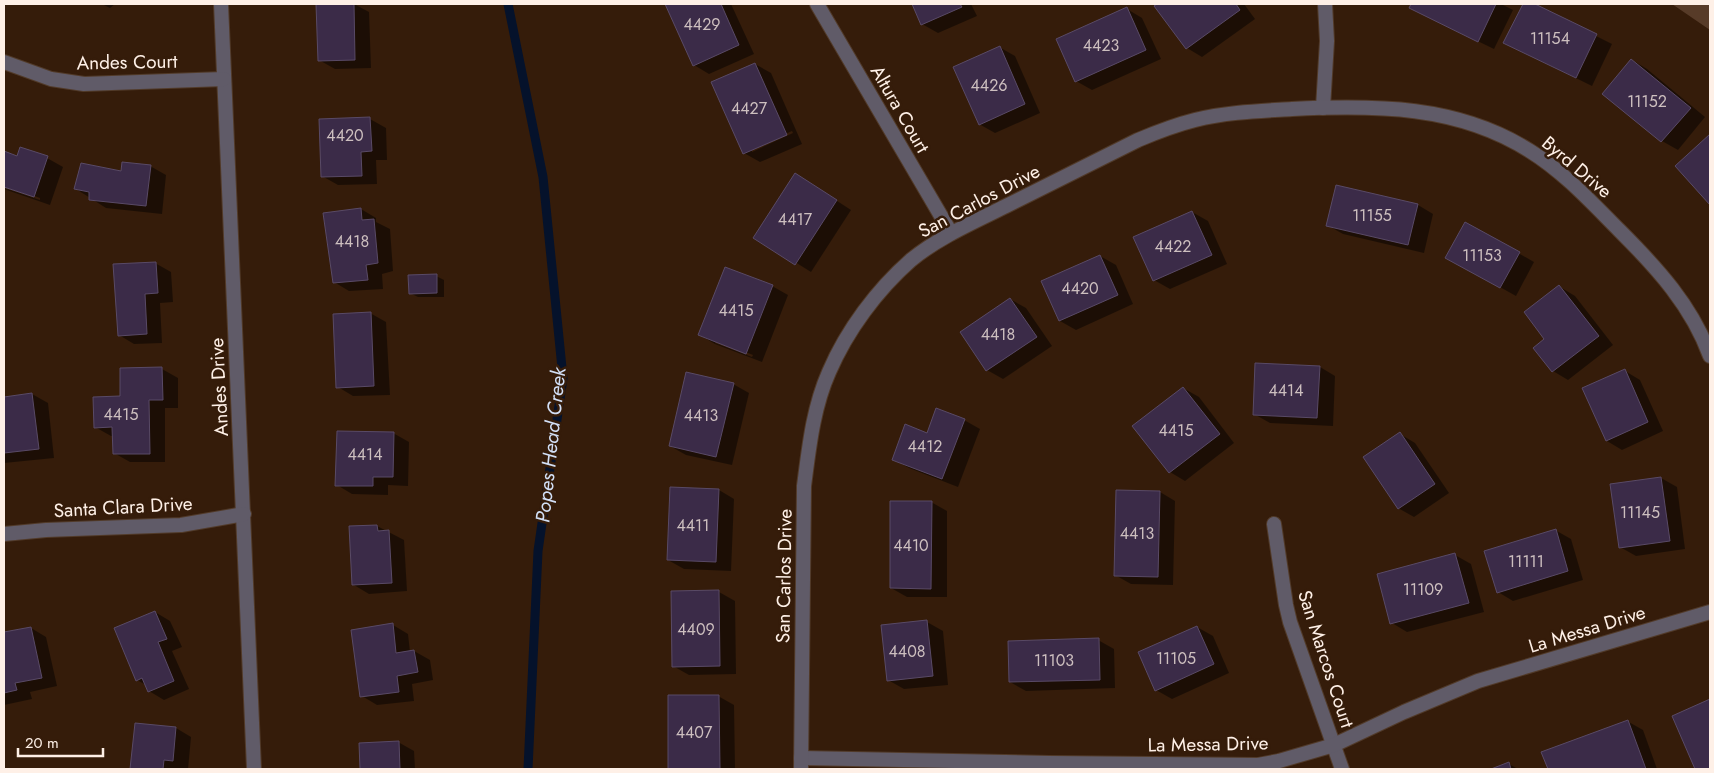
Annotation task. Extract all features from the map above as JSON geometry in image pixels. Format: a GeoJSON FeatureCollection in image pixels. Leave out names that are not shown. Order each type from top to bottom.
{"type":"FeatureCollection","features":[{"type":"Feature","properties":{"kind":"street","name":"Andes Drive"},"geometry":{"type":"LineString","coordinates":[[221,4],[254,769]]}},
{"type":"Feature","properties":{"kind":"street","name":"Altura Court"},"geometry":{"type":"LineString","coordinates":[[817,4],[951,233]]}},
{"type":"Feature","properties":{"kind":"street"},"geometry":{"type":"LineString","coordinates":[[1323,108],[1327,41],[1325,4]]}},
{"type":"Feature","properties":{"kind":"street","name":"Andes Court"},"geometry":{"type":"LineString","coordinates":[[4,62],[51,78],[84,84],[224,78]]}},
{"type":"Feature","properties":{"kind":"street","name":"San Carlos Drive"},"geometry":{"type":"LineString","coordinates":[[801,764],[804,486],[809,444],[820,396],[828,372],[857,322],[887,284],[912,260],[951,233],[1138,140],[1169,127],[1196,119],[1242,112],[1323,108]]}},
{"type":"Feature","properties":{"kind":"street","name":"Byrd Drive"},"geometry":{"type":"LineString","coordinates":[[1323,108],[1397,108],[1423,111],[1462,120],[1495,132],[1530,151],[1583,194],[1628,239],[1676,292],[1692,317],[1710,356]]}},
{"type":"Feature","properties":{"kind":"street","name":"Santa Clara Drive"},"geometry":{"type":"LineString","coordinates":[[4,534],[46,530],[182,525],[244,514]]}},
{"type":"Feature","properties":{"kind":"street","name":"San Marcos Court"},"geometry":{"type":"LineString","coordinates":[[1274,524],[1290,622],[1342,769]]}},
{"type":"Feature","properties":{"kind":"street","name":"La Messa Drive"},"geometry":{"type":"LineString","coordinates":[[801,764],[1050,763],[1258,765],[1334,745],[1404,712],[1478,681],[1710,612]]}},
{"type":"Feature","properties":{"kind":"shaded area"},"geometry":{"type":"Polygon","coordinates":[[[1672,4],[1710,4],[1710,30],[1672,4]]]}},
{"type":"Feature","properties":{"kind":"building"},"geometry":{"type":"Polygon","coordinates":[[[316,4],[354,4],[355,60],[318,61],[316,4]]]}},
{"type":"Feature","properties":{"kind":"building"},"geometry":{"type":"Polygon","coordinates":[[[665,4],[721,4],[739,45],[693,66],[665,4]]]}},
{"type":"Feature","properties":{"kind":"building"},"geometry":{"type":"Polygon","coordinates":[[[912,4],[960,4],[962,7],[921,25],[912,4]]]}},
{"type":"Feature","properties":{"kind":"building"},"geometry":{"type":"Polygon","coordinates":[[[1157,4],[1236,4],[1240,10],[1186,49],[1154,6],[1157,4]]]}},
{"type":"Feature","properties":{"kind":"building"},"geometry":{"type":"Polygon","coordinates":[[[1411,4],[1496,4],[1478,42],[1409,8],[1411,4]]]}},
{"type":"Feature","properties":{"kind":"building"},"geometry":{"type":"Polygon","coordinates":[[[1523,4],[1535,4],[1597,34],[1576,78],[1503,43],[1523,4]]]}},
{"type":"Feature","properties":{"kind":"building"},"geometry":{"type":"Polygon","coordinates":[[[1127,7],[1146,50],[1075,82],[1056,39],[1127,7]]]}},
{"type":"Feature","properties":{"kind":"building"},"geometry":{"type":"Polygon","coordinates":[[[1000,46],[1025,104],[979,125],[953,67],[1000,46]]]}},
{"type":"Feature","properties":{"kind":"building"},"geometry":{"type":"Polygon","coordinates":[[[1631,59],[1691,108],[1661,142],[1602,94],[1631,59]]]}},
{"type":"Feature","properties":{"kind":"building"},"geometry":{"type":"Polygon","coordinates":[[[755,63],[787,135],[743,154],[711,82],[755,63]]]}},
{"type":"Feature","properties":{"kind":"building"},"geometry":{"type":"Polygon","coordinates":[[[370,117],[372,151],[361,152],[362,176],[321,177],[319,119],[370,117]]]}},
{"type":"Feature","properties":{"kind":"building"},"geometry":{"type":"Polygon","coordinates":[[[1710,134],[1710,205],[1675,166],[1710,134]]]}},
{"type":"Feature","properties":{"kind":"building"},"geometry":{"type":"Polygon","coordinates":[[[20,147],[48,156],[34,197],[4,187],[4,151],[17,156],[20,147]]]}},
{"type":"Feature","properties":{"kind":"building"},"geometry":{"type":"Polygon","coordinates":[[[122,162],[151,165],[146,206],[89,200],[89,192],[74,189],[81,163],[121,171],[122,162]]]}},
{"type":"Feature","properties":{"kind":"building"},"geometry":{"type":"Polygon","coordinates":[[[795,173],[837,200],[795,265],[753,238],[795,173]]]}},
{"type":"Feature","properties":{"kind":"building"},"geometry":{"type":"Polygon","coordinates":[[[1336,185],[1418,204],[1408,245],[1326,226],[1336,185]]]}},
{"type":"Feature","properties":{"kind":"building"},"geometry":{"type":"Polygon","coordinates":[[[361,208],[362,220],[374,219],[378,263],[366,265],[368,280],[333,283],[323,213],[361,208]]]}},
{"type":"Feature","properties":{"kind":"building"},"geometry":{"type":"Polygon","coordinates":[[[1192,211],[1212,255],[1153,281],[1133,237],[1192,211]]]}},
{"type":"Feature","properties":{"kind":"building"},"geometry":{"type":"Polygon","coordinates":[[[1465,222],[1520,252],[1500,288],[1445,258],[1465,222]]]}},
{"type":"Feature","properties":{"kind":"building"},"geometry":{"type":"Polygon","coordinates":[[[1100,255],[1118,295],[1059,321],[1041,281],[1100,255]]]}},
{"type":"Feature","properties":{"kind":"building"},"geometry":{"type":"Polygon","coordinates":[[[156,262],[158,293],[145,294],[147,334],[118,336],[113,264],[156,262]]]}},
{"type":"Feature","properties":{"kind":"building"},"geometry":{"type":"Polygon","coordinates":[[[725,267],[773,285],[746,354],[698,335],[725,267]]]}},
{"type":"Feature","properties":{"kind":"building"},"geometry":{"type":"Polygon","coordinates":[[[437,274],[437,293],[409,294],[408,275],[437,274]]]}},
{"type":"Feature","properties":{"kind":"building"},"geometry":{"type":"Polygon","coordinates":[[[1559,285],[1599,336],[1552,372],[1533,348],[1544,339],[1524,312],[1559,285]]]}},
{"type":"Feature","properties":{"kind":"building"},"geometry":{"type":"Polygon","coordinates":[[[1010,298],[1037,337],[986,371],[960,332],[1010,298]]]}},
{"type":"Feature","properties":{"kind":"building"},"geometry":{"type":"Polygon","coordinates":[[[371,312],[374,386],[336,388],[333,314],[371,312]]]}},
{"type":"Feature","properties":{"kind":"building"},"geometry":{"type":"Polygon","coordinates":[[[1255,363],[1320,366],[1317,418],[1253,415],[1255,363]]]}},
{"type":"Feature","properties":{"kind":"building"},"geometry":{"type":"Polygon","coordinates":[[[162,367],[163,400],[149,400],[150,454],[113,454],[112,427],[94,428],[93,397],[120,396],[120,368],[162,367]]]}},
{"type":"Feature","properties":{"kind":"building"},"geometry":{"type":"Polygon","coordinates":[[[1625,369],[1648,422],[1606,441],[1582,388],[1625,369]]]}},
{"type":"Feature","properties":{"kind":"building"},"geometry":{"type":"Polygon","coordinates":[[[686,372],[734,383],[716,457],[669,446],[686,372]]]}},
{"type":"Feature","properties":{"kind":"building"},"geometry":{"type":"Polygon","coordinates":[[[1183,387],[1220,434],[1169,473],[1132,426],[1183,387]]]}},
{"type":"Feature","properties":{"kind":"building"},"geometry":{"type":"Polygon","coordinates":[[[32,393],[39,449],[4,453],[4,397],[32,393]]]}},
{"type":"Feature","properties":{"kind":"building"},"geometry":{"type":"Polygon","coordinates":[[[936,408],[965,419],[942,479],[892,460],[905,424],[927,433],[936,408]]]}},
{"type":"Feature","properties":{"kind":"building"},"geometry":{"type":"Polygon","coordinates":[[[337,431],[394,432],[393,477],[373,477],[373,486],[335,486],[337,431]]]}},
{"type":"Feature","properties":{"kind":"building"},"geometry":{"type":"Polygon","coordinates":[[[1400,432],[1435,484],[1398,509],[1363,457],[1400,432]]]}},
{"type":"Feature","properties":{"kind":"building"},"geometry":{"type":"Polygon","coordinates":[[[1661,477],[1670,541],[1619,548],[1610,484],[1661,477]]]}},
{"type":"Feature","properties":{"kind":"building"},"geometry":{"type":"Polygon","coordinates":[[[670,487],[719,489],[716,562],[667,560],[670,487]]]}},
{"type":"Feature","properties":{"kind":"building"},"geometry":{"type":"Polygon","coordinates":[[[1116,490],[1160,491],[1158,577],[1114,576],[1116,490]]]}},
{"type":"Feature","properties":{"kind":"building"},"geometry":{"type":"Polygon","coordinates":[[[890,501],[932,501],[931,589],[890,588],[890,501]]]}},
{"type":"Feature","properties":{"kind":"building"},"geometry":{"type":"Polygon","coordinates":[[[377,525],[378,531],[389,530],[392,583],[352,585],[349,526],[377,525]]]}},
{"type":"Feature","properties":{"kind":"building"},"geometry":{"type":"Polygon","coordinates":[[[1556,529],[1568,571],[1497,593],[1484,551],[1556,529]]]}},
{"type":"Feature","properties":{"kind":"building"},"geometry":{"type":"Polygon","coordinates":[[[1455,553],[1469,603],[1390,624],[1377,574],[1455,553]]]}},
{"type":"Feature","properties":{"kind":"building"},"geometry":{"type":"Polygon","coordinates":[[[719,590],[720,666],[672,667],[671,591],[719,590]]]}},
{"type":"Feature","properties":{"kind":"building"},"geometry":{"type":"Polygon","coordinates":[[[155,611],[167,639],[158,642],[174,681],[148,692],[142,678],[136,681],[114,628],[155,611]]]}},
{"type":"Feature","properties":{"kind":"building"},"geometry":{"type":"Polygon","coordinates":[[[927,620],[933,676],[887,681],[881,625],[927,620]]]}},
{"type":"Feature","properties":{"kind":"building"},"geometry":{"type":"Polygon","coordinates":[[[393,623],[396,653],[414,650],[418,672],[397,676],[399,692],[360,697],[351,630],[393,623]]]}},
{"type":"Feature","properties":{"kind":"building"},"geometry":{"type":"Polygon","coordinates":[[[1197,626],[1214,664],[1155,691],[1138,652],[1197,626]]]}},
{"type":"Feature","properties":{"kind":"building"},"geometry":{"type":"Polygon","coordinates":[[[31,627],[42,678],[15,683],[17,690],[4,693],[4,632],[31,627]]]}},
{"type":"Feature","properties":{"kind":"building"},"geometry":{"type":"Polygon","coordinates":[[[1099,638],[1100,680],[1009,682],[1008,641],[1099,638]]]}},
{"type":"Feature","properties":{"kind":"building"},"geometry":{"type":"Polygon","coordinates":[[[668,695],[719,695],[720,769],[668,769],[668,695]]]}},
{"type":"Feature","properties":{"kind":"building"},"geometry":{"type":"Polygon","coordinates":[[[1710,699],[1710,769],[1695,769],[1672,716],[1710,699]]]}},
{"type":"Feature","properties":{"kind":"building"},"geometry":{"type":"Polygon","coordinates":[[[1628,720],[1646,769],[1548,769],[1541,752],[1628,720]]]}},
{"type":"Feature","properties":{"kind":"building"},"geometry":{"type":"Polygon","coordinates":[[[135,723],[176,727],[173,761],[164,760],[163,769],[130,769],[135,723]]]}},
{"type":"Feature","properties":{"kind":"building"},"geometry":{"type":"Polygon","coordinates":[[[399,741],[400,769],[360,769],[359,743],[399,741]]]}},
{"type":"Feature","properties":{"kind":"building"},"geometry":{"type":"Polygon","coordinates":[[[1509,762],[1511,769],[1491,769],[1509,762]]]}},
{"type":"Feature","properties":{"kind":"waterway","name":"Popes Head Creek"},"geometry":{"type":"LineString","coordinates":[[508,4],[543,177],[563,378],[538,551],[528,769]]}}]}
